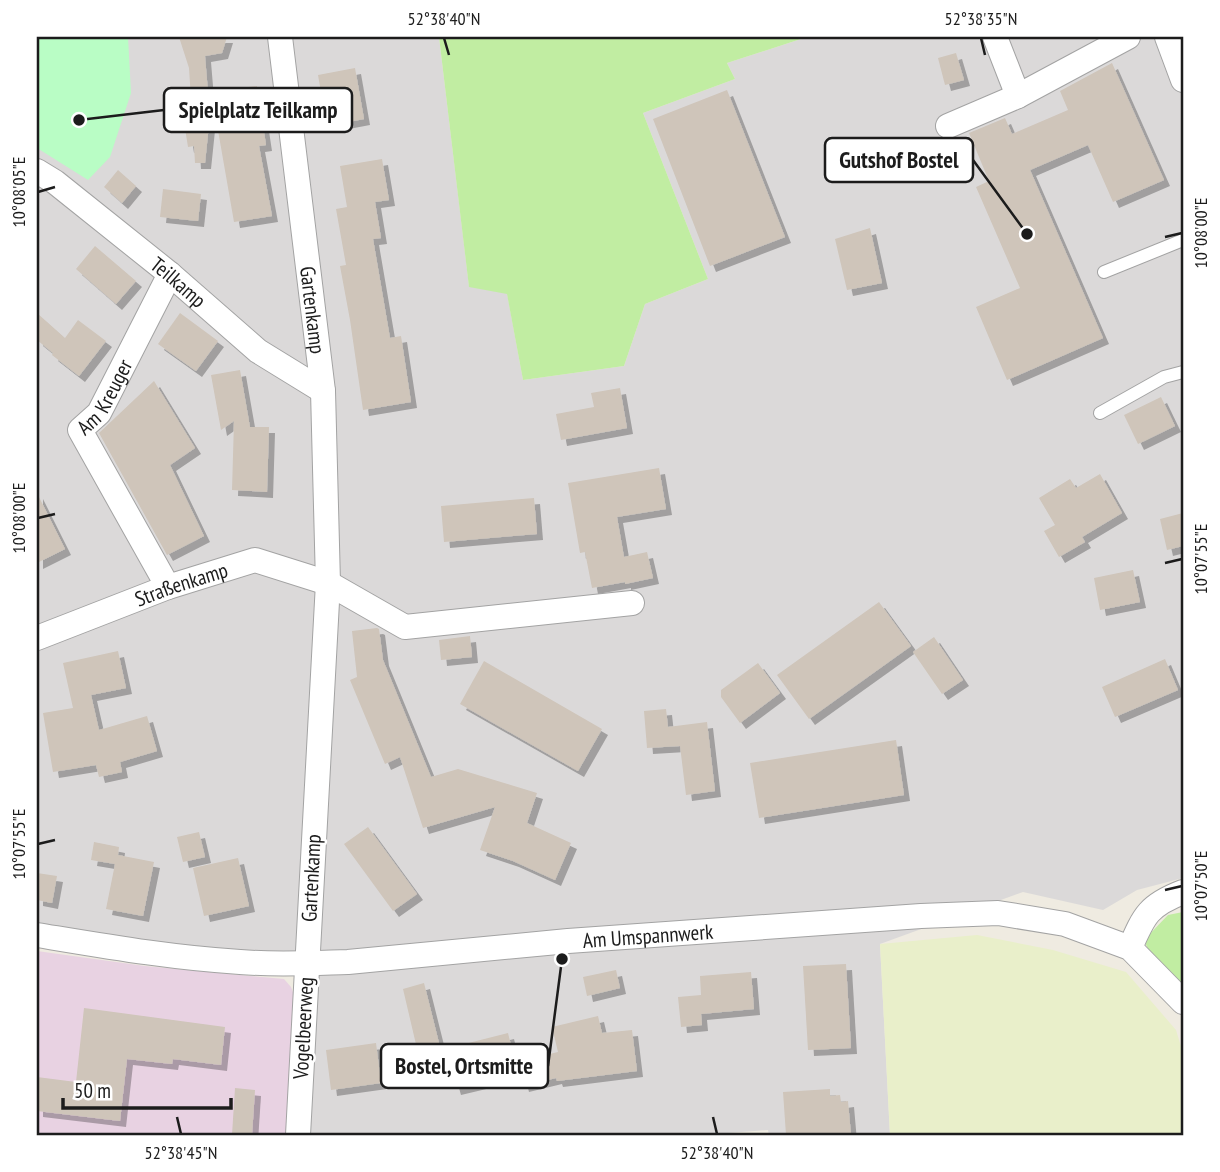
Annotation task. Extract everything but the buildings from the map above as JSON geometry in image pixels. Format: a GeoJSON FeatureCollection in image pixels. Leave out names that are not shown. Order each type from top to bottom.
{"type":"FeatureCollection","features":[{"type":"Feature","properties":{"kind":"street","name":"Gartenkamp"},"geometry":{"type":"LineString","coordinates":[[280,37],[323,391],[328,583],[307,963]]}},
{"type":"Feature","properties":{"kind":"street"},"geometry":{"type":"LineString","coordinates":[[995,37],[1018,96]]}},
{"type":"Feature","properties":{"kind":"street"},"geometry":{"type":"LineString","coordinates":[[948,126],[1018,96],[1128,37]]}},
{"type":"Feature","properties":{"kind":"street"},"geometry":{"type":"LineString","coordinates":[[1167,37],[1183,80]]}},
{"type":"Feature","properties":{"kind":"street","name":"Teilkamp"},"geometry":{"type":"LineString","coordinates":[[37,170],[55,181],[170,274],[258,351],[323,391]]}},
{"type":"Feature","properties":{"kind":"street","name":"Am Kreuger"},"geometry":{"type":"LineString","coordinates":[[168,587],[80,430],[99,413],[170,274]]}},
{"type":"Feature","properties":{"kind":"street","name":"Straßenkamp"},"geometry":{"type":"LineString","coordinates":[[37,638],[168,587],[256,559],[328,583]]}},
{"type":"Feature","properties":{"kind":"street"},"geometry":{"type":"LineString","coordinates":[[328,583],[405,627],[632,603]]}},
{"type":"Feature","properties":{"kind":"street"},"geometry":{"type":"LineString","coordinates":[[1183,891],[1160,901],[1142,921],[1130,948],[1183,1002]]}},
{"type":"Feature","properties":{"kind":"street","name":"Am Umspannwerk"},"geometry":{"type":"LineString","coordinates":[[37,936],[228,961],[307,963],[348,962],[679,933],[998,913],[1065,924],[1130,948]]}},
{"type":"Feature","properties":{"kind":"street","name":"Vogelbeerweg"},"geometry":{"type":"LineString","coordinates":[[298,1135],[307,963]]}},
{"type":"Feature","properties":{"kind":"lane"},"geometry":{"type":"LineString","coordinates":[[1104,272],[1183,240]]}},
{"type":"Feature","properties":{"kind":"lane"},"geometry":{"type":"LineString","coordinates":[[1100,413],[1164,377],[1183,372]]}},
{"type":"Feature","properties":{"kind":"shaded area"},"geometry":{"type":"Polygon","coordinates":[[[37,37],[439,37],[469,286],[507,293],[523,380],[624,366],[645,304],[708,279],[643,113],[735,79],[727,63],[807,37],[1183,37],[1183,878],[1137,890],[1103,910],[1023,892],[880,944],[890,1135],[769,1135],[768,1130],[702,1135],[307,1135],[312,957],[260,957],[37,928],[37,37]]]}},
{"type":"Feature","properties":{"kind":"shaded area"},"geometry":{"type":"Polygon","coordinates":[[[37,951],[145,966],[284,979],[291,987],[298,1005],[289,1135],[37,1135],[37,951]]]}},
{"type":"Feature","properties":{"kind":"green space"},"geometry":{"type":"Polygon","coordinates":[[[37,37],[128,37],[131,93],[110,157],[88,180],[37,148],[37,37]]]}},
{"type":"Feature","properties":{"kind":"green space"},"geometry":{"type":"Polygon","coordinates":[[[439,37],[807,37],[727,63],[735,79],[643,113],[708,279],[645,304],[624,366],[523,380],[507,294],[469,287],[439,37]]]}},
{"type":"Feature","properties":{"kind":"green space"},"geometry":{"type":"Polygon","coordinates":[[[1183,912],[1183,984],[1157,970],[1144,940],[1168,915],[1183,912]]]}},
{"type":"Feature","properties":{"kind":"green space"},"geometry":{"type":"Polygon","coordinates":[[[977,935],[1053,950],[1126,972],[1176,1030],[1183,1053],[1183,1135],[890,1135],[880,944],[977,935]]]}},
{"type":"Feature","properties":{"kind":"place","name":"Spielplatz Teilkamp"},"geometry":{"type":"Point","coordinates":[79,120]}},
{"type":"Feature","properties":{"kind":"place","name":"Gutshof Bostel"},"geometry":{"type":"Point","coordinates":[1027,234]}},
{"type":"Feature","properties":{"kind":"place","name":"Bostel, Ortsmitte"},"geometry":{"type":"Point","coordinates":[562,959]}}]}
